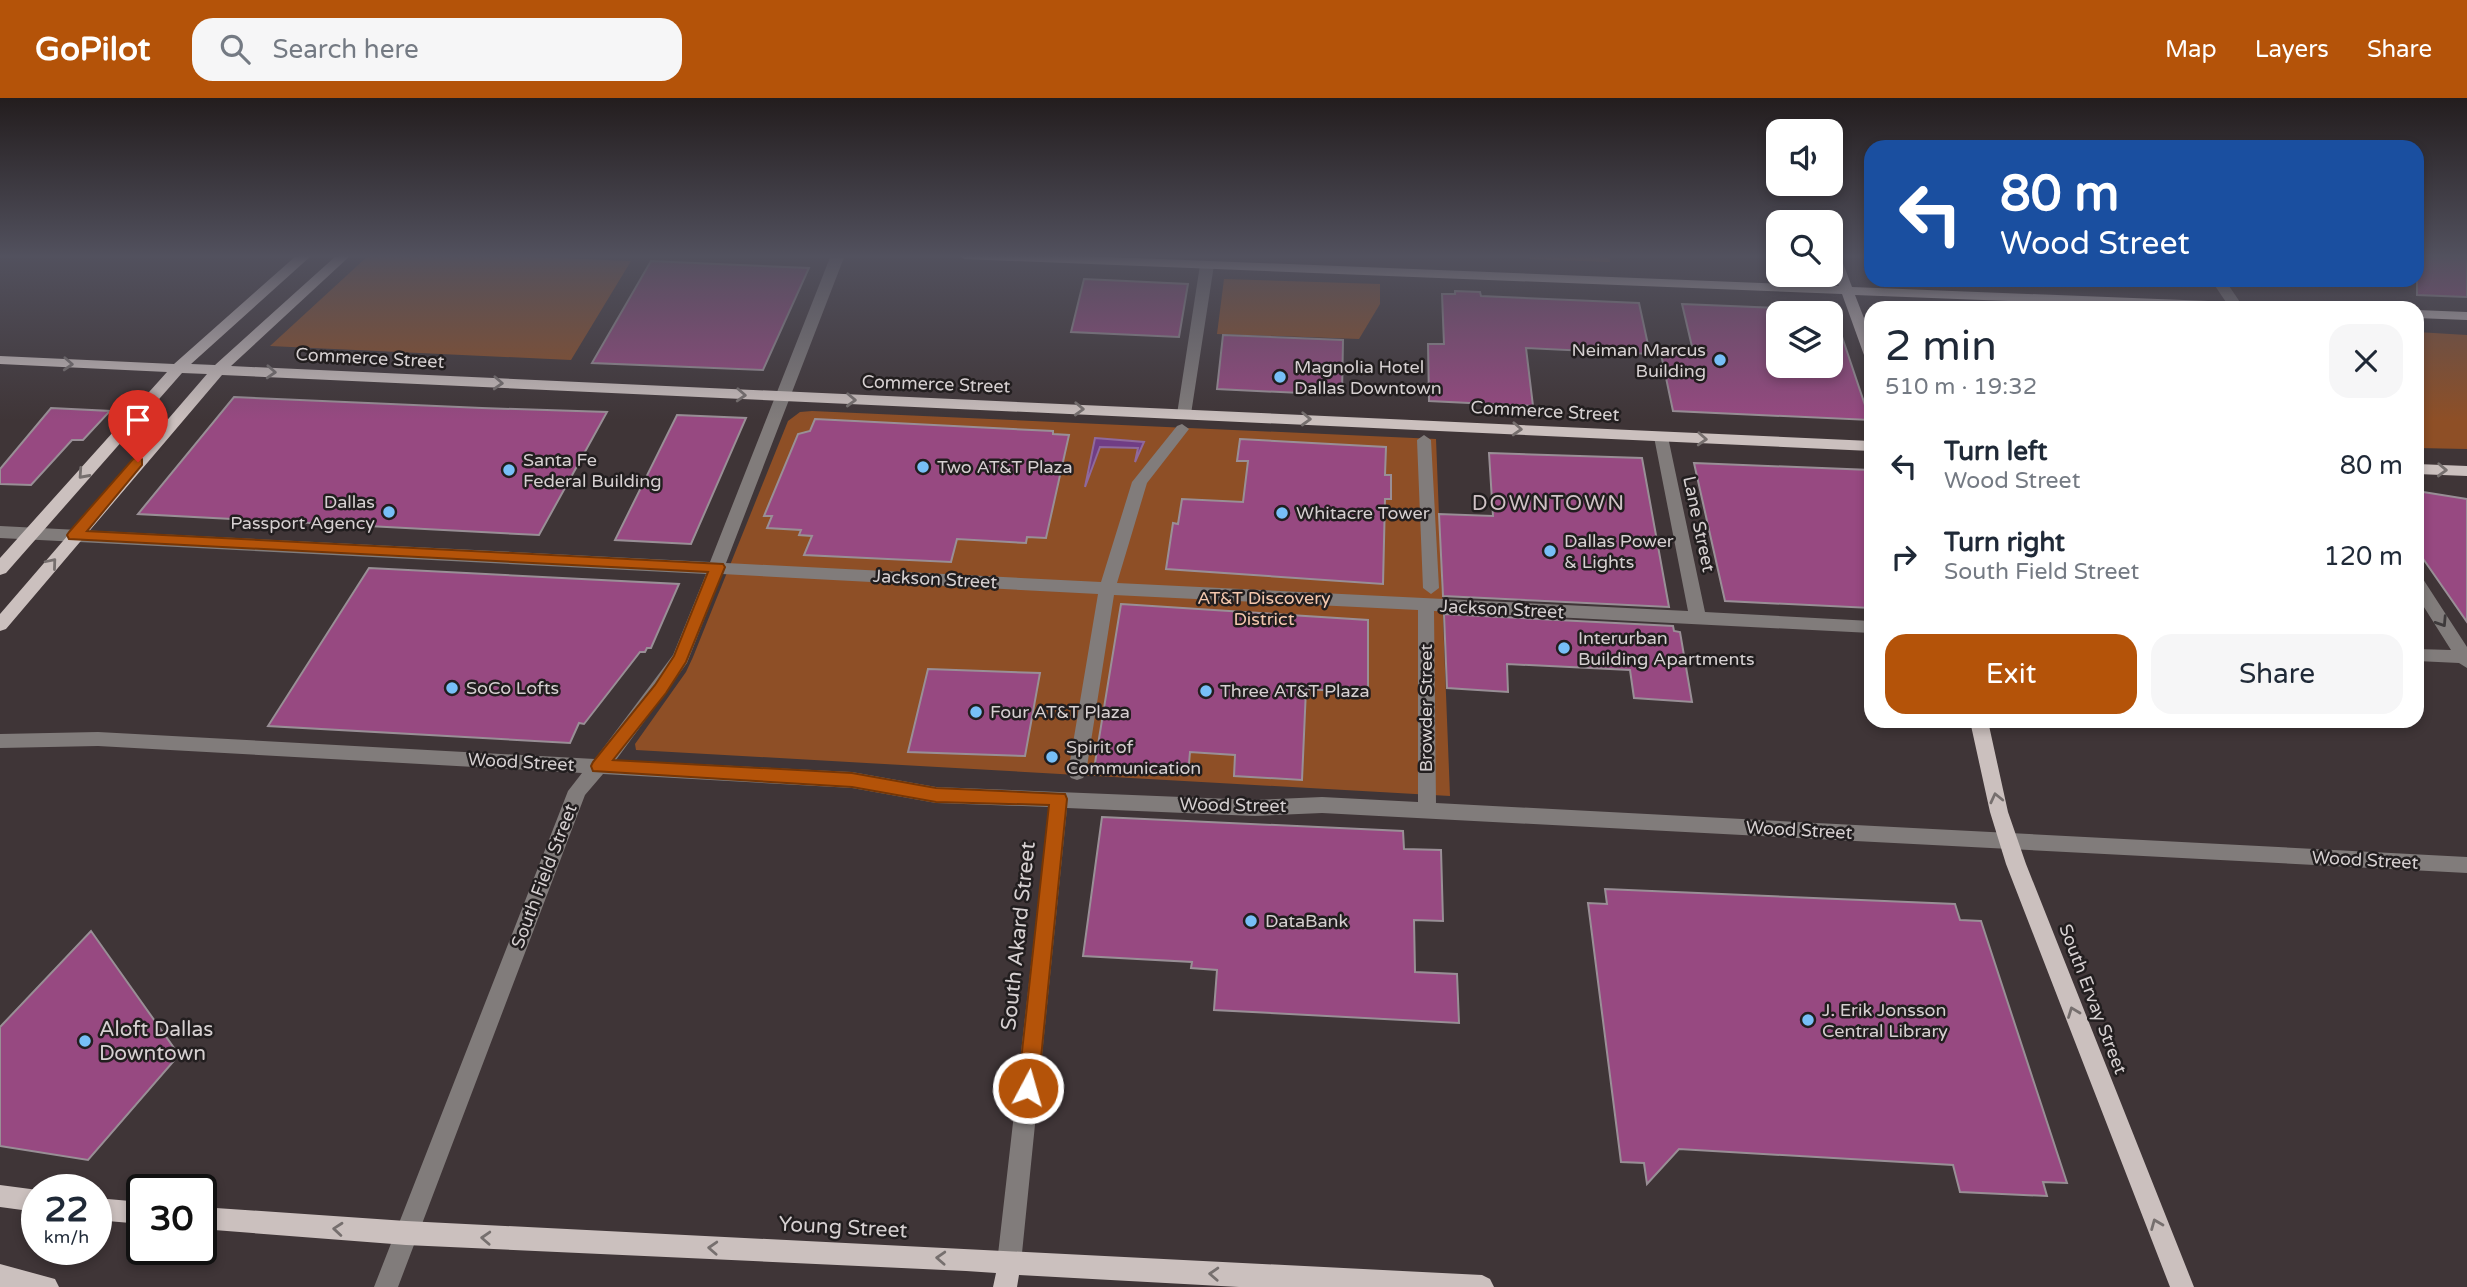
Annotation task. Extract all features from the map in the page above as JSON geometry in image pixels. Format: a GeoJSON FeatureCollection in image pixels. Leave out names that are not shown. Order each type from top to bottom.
{"type":"FeatureCollection","features":[{"type":"Feature","properties":{"kind":"main road"},"geometry":{"type":"LineString","coordinates":[[0,569],[178,368],[243,310]]}},
{"type":"Feature","properties":{"kind":"main road"},"geometry":{"type":"LineString","coordinates":[[0,625],[218,370],[284,310]]}},
{"type":"Feature","properties":{"kind":"main road"},"geometry":{"type":"LineString","coordinates":[[1854,310],[1864,337]]}},
{"type":"Feature","properties":{"kind":"main road"},"geometry":{"type":"LineString","coordinates":[[2424,314],[2467,316]]}},
{"type":"Feature","properties":{"kind":"main road","name":"Commerce Street"},"geometry":{"type":"LineString","coordinates":[[0,360],[783,397],[1183,422],[1864,446]]}},
{"type":"Feature","properties":{"kind":"main road"},"geometry":{"type":"LineString","coordinates":[[2424,469],[2467,471]]}},
{"type":"Feature","properties":{"kind":"main road","name":"South Ervay Street"},"geometry":{"type":"LineString","coordinates":[[1981,728],[2008,841],[2182,1287]]}},
{"type":"Feature","properties":{"kind":"main road"},"geometry":{"type":"LineString","coordinates":[[0,1196],[21,1199]]}},
{"type":"Feature","properties":{"kind":"main road","name":"Young Street"},"geometry":{"type":"LineString","coordinates":[[217,1219],[406,1233],[1482,1287]]}},
{"type":"Feature","properties":{"kind":"main road","name":"South Akard Street"},"geometry":{"type":"LineString","coordinates":[[1005,1287],[1009,1263]]}},
{"type":"Feature","properties":{"kind":"main road"},"geometry":{"type":"LineString","coordinates":[[0,1276],[47,1287]]}},
{"type":"Feature","properties":{"kind":"street","name":"South Field Street"},"geometry":{"type":"LineString","coordinates":[[386,1287],[572,804],[578,791],[660,689],[681,658],[817,310]]}},
{"type":"Feature","properties":{"kind":"street"},"geometry":{"type":"LineString","coordinates":[[1077,772],[1107,588],[1140,482],[1183,422],[1200,310]]}},
{"type":"Feature","properties":{"kind":"street","name":"Lane Street"},"geometry":{"type":"LineString","coordinates":[[1661,437],[1698,618]]}},
{"type":"Feature","properties":{"kind":"street","name":"Browder Street"},"geometry":{"type":"LineString","coordinates":[[1424,440],[1428,596],[1427,811]]}},
{"type":"Feature","properties":{"kind":"street","name":"Jackson Street"},"geometry":{"type":"LineString","coordinates":[[0,532],[1107,588],[1428,596],[1698,618],[1864,627]]}},
{"type":"Feature","properties":{"kind":"street"},"geometry":{"type":"LineString","coordinates":[[2424,594],[2466,658]]}},
{"type":"Feature","properties":{"kind":"street"},"geometry":{"type":"LineString","coordinates":[[2424,655],[2466,658]]}},
{"type":"Feature","properties":{"kind":"street","name":"Wood Street"},"geometry":{"type":"LineString","coordinates":[[0,741],[98,739],[852,780],[936,795],[1255,808],[1309,805],[2467,865]]}},
{"type":"Feature","properties":{"kind":"street","name":"South Akard Street"},"geometry":{"type":"LineString","coordinates":[[1009,1263],[1059,799]]}},
{"type":"Feature","properties":{"kind":"green space"},"geometry":{"type":"Polygon","coordinates":[[[309,310],[601,310],[571,360],[270,346],[309,310]]]}},
{"type":"Feature","properties":{"kind":"green space"},"geometry":{"type":"Polygon","coordinates":[[[1220,310],[1376,310],[1359,339],[1217,334],[1220,310]]]}},
{"type":"Feature","properties":{"kind":"green space"},"geometry":{"type":"Polygon","coordinates":[[[2424,332],[2467,335],[2467,449],[2424,448],[2424,332]]]}},
{"type":"Feature","properties":{"kind":"green space","name":"AT&T Discovery District"},"geometry":{"type":"Polygon","coordinates":[[[800,412],[1436,439],[1450,796],[636,750],[635,744],[686,672],[693,657],[788,421],[800,412]]]}},
{"type":"Feature","properties":{"kind":"shaded area"},"geometry":{"type":"Polygon","coordinates":[[[1095,438],[1144,442],[1135,462],[1138,448],[1100,447],[1085,487],[1095,438]]]}},
{"type":"Feature","properties":{"kind":"building"},"geometry":{"type":"Polygon","coordinates":[[[622,310],[790,310],[763,370],[592,363],[622,310]]]}},
{"type":"Feature","properties":{"kind":"building"},"geometry":{"type":"Polygon","coordinates":[[[1076,310],[1184,310],[1179,337],[1071,332],[1076,310]]]}},
{"type":"Feature","properties":{"kind":"building"},"geometry":{"type":"Polygon","coordinates":[[[1443,310],[1641,310],[1650,354],[1526,348],[1533,406],[1429,401],[1428,344],[1444,344],[1443,310]]]}},
{"type":"Feature","properties":{"kind":"building","name":"Neiman Marcus Building"},"geometry":{"type":"Polygon","coordinates":[[[1684,310],[1766,310],[1766,378],[1843,378],[1843,340],[1864,402],[1864,420],[1673,411],[1661,354],[1694,355],[1684,310]]]}},
{"type":"Feature","properties":{"kind":"building","name":"Magnolia Hotel Dallas Downtown"},"geometry":{"type":"Polygon","coordinates":[[[1223,335],[1343,340],[1342,395],[1217,389],[1223,335]]]}},
{"type":"Feature","properties":{"kind":"building"},"geometry":{"type":"Polygon","coordinates":[[[234,397],[607,412],[539,535],[138,514],[234,397]]]}},
{"type":"Feature","properties":{"kind":"building"},"geometry":{"type":"Polygon","coordinates":[[[51,408],[110,411],[83,440],[72,440],[31,485],[0,484],[0,469],[51,408]]]}},
{"type":"Feature","properties":{"kind":"building"},"geometry":{"type":"Polygon","coordinates":[[[677,415],[746,418],[691,544],[615,540],[677,415]]]}},
{"type":"Feature","properties":{"kind":"building","name":"Two AT&T Plaza"},"geometry":{"type":"Polygon","coordinates":[[[815,419],[1053,431],[1053,434],[1069,435],[1046,538],[1027,537],[1026,543],[957,539],[951,562],[804,555],[812,536],[799,535],[801,530],[767,528],[772,516],[764,516],[798,434],[810,431],[815,419]]]}},
{"type":"Feature","properties":{"kind":"building","name":"Whitacre Tower"},"geometry":{"type":"Polygon","coordinates":[[[1240,439],[1386,447],[1385,475],[1391,475],[1391,499],[1385,499],[1383,584],[1166,569],[1173,523],[1178,524],[1182,499],[1243,502],[1248,461],[1237,461],[1240,439]]]}},
{"type":"Feature","properties":{"kind":"building","name":"Dallas Power & Lights"},"geometry":{"type":"Polygon","coordinates":[[[1489,453],[1642,458],[1669,607],[1443,596],[1439,514],[1493,516],[1489,453]]]}},
{"type":"Feature","properties":{"kind":"building"},"geometry":{"type":"Polygon","coordinates":[[[1694,463],[1864,470],[1864,608],[1725,601],[1694,463]]]}},
{"type":"Feature","properties":{"kind":"building"},"geometry":{"type":"Polygon","coordinates":[[[2424,492],[2467,499],[2467,622],[2424,560],[2424,492]]]}},
{"type":"Feature","properties":{"kind":"building","name":"SoCo Lofts"},"geometry":{"type":"Polygon","coordinates":[[[369,568],[679,584],[651,648],[640,652],[584,724],[579,723],[570,743],[268,726],[369,568]]]}},
{"type":"Feature","properties":{"kind":"building","name":"Three AT&T Plaza"},"geometry":{"type":"Polygon","coordinates":[[[1121,604],[1368,620],[1368,693],[1306,689],[1302,780],[1234,776],[1235,755],[1190,752],[1188,775],[1094,769],[1121,604]]]}},
{"type":"Feature","properties":{"kind":"building","name":"Interurban Building Apartments"},"geometry":{"type":"Polygon","coordinates":[[[1444,614],[1673,626],[1674,631],[1680,632],[1692,702],[1634,698],[1630,670],[1507,664],[1508,692],[1447,688],[1444,614]]]}},
{"type":"Feature","properties":{"kind":"building","name":"Four AT&T Plaza"},"geometry":{"type":"Polygon","coordinates":[[[928,669],[1040,673],[1025,756],[908,752],[928,669]]]}},
{"type":"Feature","properties":{"kind":"building","name":"DataBank"},"geometry":{"type":"Polygon","coordinates":[[[1102,817],[1403,831],[1404,849],[1441,850],[1443,921],[1414,920],[1415,972],[1457,974],[1459,1023],[1214,1010],[1217,970],[1191,968],[1192,962],[1083,956],[1102,817]]]}},
{"type":"Feature","properties":{"kind":"building","name":"J. Erik Jonsson Central Library"},"geometry":{"type":"Polygon","coordinates":[[[1605,889],[1955,904],[1960,920],[1981,921],[2067,1183],[2043,1182],[2047,1196],[1960,1192],[1953,1165],[1679,1149],[1647,1184],[1644,1163],[1621,1162],[1588,903],[1607,904],[1605,889]]]}},
{"type":"Feature","properties":{"kind":"building","name":"Aloft Dallas Downtown"},"geometry":{"type":"Polygon","coordinates":[[[91,931],[179,1055],[88,1160],[0,1146],[0,1027],[91,931]]]}},
{"type":"Feature","properties":{"kind":"place","name":"Neiman Marcus Building"},"geometry":{"type":"Point","coordinates":[1720,360]}},
{"type":"Feature","properties":{"kind":"place","name":"Magnolia Hotel Dallas Downtown"},"geometry":{"type":"Point","coordinates":[1280,377]}},
{"type":"Feature","properties":{"kind":"place","name":"Two AT&T Plaza"},"geometry":{"type":"Point","coordinates":[923,467]}},
{"type":"Feature","properties":{"kind":"place","name":"Santa Fe Federal Building"},"geometry":{"type":"Point","coordinates":[509,470]}},
{"type":"Feature","properties":{"kind":"place","name":"Dallas Passport Agency"},"geometry":{"type":"Point","coordinates":[389,512]}},
{"type":"Feature","properties":{"kind":"place","name":"Whitacre Tower"},"geometry":{"type":"Point","coordinates":[1282,513]}},
{"type":"Feature","properties":{"kind":"place","name":"Dallas Power & Lights"},"geometry":{"type":"Point","coordinates":[1550,551]}},
{"type":"Feature","properties":{"kind":"place","name":"Interurban Building Apartments"},"geometry":{"type":"Point","coordinates":[1564,648]}},
{"type":"Feature","properties":{"kind":"place","name":"SoCo Lofts"},"geometry":{"type":"Point","coordinates":[452,688]}},
{"type":"Feature","properties":{"kind":"place","name":"Three AT&T Plaza"},"geometry":{"type":"Point","coordinates":[1206,691]}},
{"type":"Feature","properties":{"kind":"place","name":"Four AT&T Plaza"},"geometry":{"type":"Point","coordinates":[976,712]}},
{"type":"Feature","properties":{"kind":"place","name":"Spirit of Communication"},"geometry":{"type":"Point","coordinates":[1052,757]}},
{"type":"Feature","properties":{"kind":"place","name":"DataBank"},"geometry":{"type":"Point","coordinates":[1251,921]}},
{"type":"Feature","properties":{"kind":"place","name":"J. Erik Jonsson Central Library"},"geometry":{"type":"Point","coordinates":[1808,1020]}},
{"type":"Feature","properties":{"kind":"place","name":"Aloft Dallas Downtown"},"geometry":{"type":"Point","coordinates":[85,1041]}},
{"type":"Feature","properties":{"kind":"district","name":"DOWNTOWN"},"geometry":{"type":"Point","coordinates":[1549,503]}},
{"type":"Feature","properties":{"kind":"route"},"geometry":{"type":"LineString","coordinates":[[138,462],[75,535],[718,567],[681,658],[599,766],[852,780],[936,795],[1059,799],[1028,1088]]}}]}
